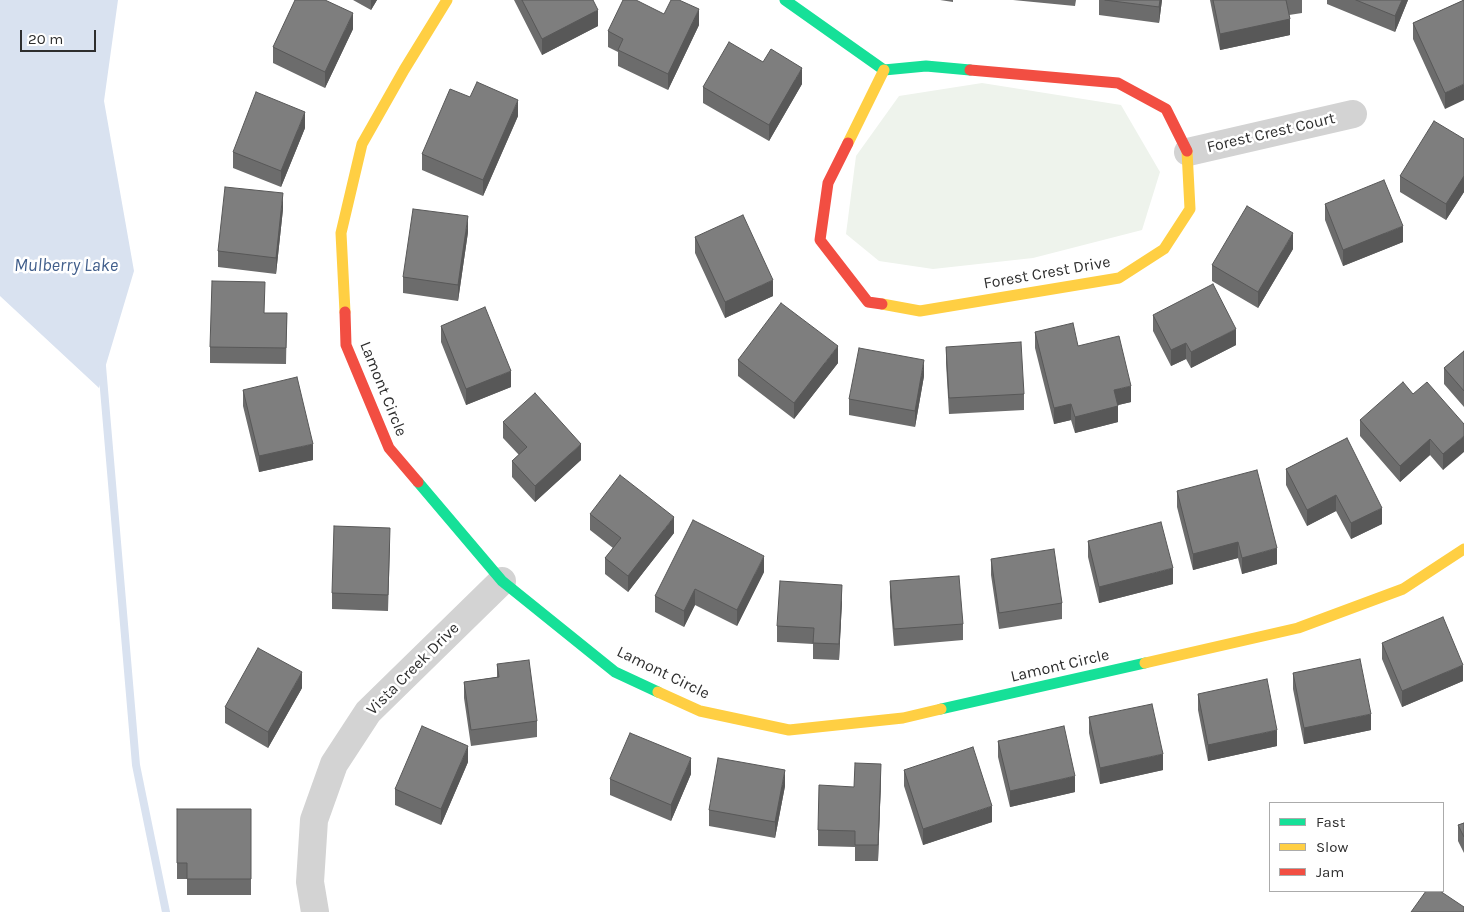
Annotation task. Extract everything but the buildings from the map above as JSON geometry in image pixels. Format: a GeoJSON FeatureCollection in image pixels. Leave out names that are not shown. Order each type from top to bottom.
{"type":"FeatureCollection","features":[{"type":"Feature","properties":{"kind":"street","name":"Lamont Circle"},"geometry":{"type":"LineString","coordinates":[[447,0],[362,144],[341,233],[346,345],[389,448],[502,581],[615,672],[700,712],[789,730],[903,718],[1298,628],[1402,589],[1464,549]]}},
{"type":"Feature","properties":{"kind":"street"},"geometry":{"type":"LineString","coordinates":[[785,0],[884,70]]}},
{"type":"Feature","properties":{"kind":"street","name":"Forest Crest Drive"},"geometry":{"type":"LineString","coordinates":[[926,66],[1118,83],[1166,109],[1188,152],[1190,209],[1164,249],[1119,278],[920,311],[868,302],[820,240],[828,183],[884,70],[926,66]]}},
{"type":"Feature","properties":{"kind":"street","name":"Forest Crest Court"},"geometry":{"type":"LineString","coordinates":[[1188,152],[1353,114]]}},
{"type":"Feature","properties":{"kind":"street","name":"Vista Creek Drive"},"geometry":{"type":"LineString","coordinates":[[316,912],[310,882],[314,820],[334,764],[368,712],[502,581]]}},
{"type":"Feature","properties":{"kind":"shaded area"},"geometry":{"type":"Polygon","coordinates":[[[982,83],[1121,105],[1160,172],[1142,230],[1033,258],[933,269],[879,261],[846,234],[856,156],[899,96],[982,83]]]}},
{"type":"Feature","properties":{"kind":"water","name":"Mulberry Lake"},"geometry":{"type":"Polygon","coordinates":[[[0,0],[118,0],[104,101],[134,271],[99,388],[0,296],[0,0]]]}},
{"type":"Feature","properties":{"kind":"waterway"},"geometry":{"type":"LineString","coordinates":[[102,366],[136,765],[166,912]]}},
{"type":"Feature","properties":{"kind":"traffic: fast"},"geometry":{"type":"LineString","coordinates":[[785,0],[884,70],[926,66],[970,70]]}},
{"type":"Feature","properties":{"kind":"traffic: fast"},"geometry":{"type":"LineString","coordinates":[[418,482],[502,581],[615,672],[658,692]]}},
{"type":"Feature","properties":{"kind":"traffic: fast"},"geometry":{"type":"LineString","coordinates":[[941,709],[1145,663]]}},
{"type":"Feature","properties":{"kind":"traffic: slow"},"geometry":{"type":"LineString","coordinates":[[345,312],[341,233],[362,144],[447,0]]}},
{"type":"Feature","properties":{"kind":"traffic: slow"},"geometry":{"type":"LineString","coordinates":[[848,143],[884,70]]}},
{"type":"Feature","properties":{"kind":"traffic: slow"},"geometry":{"type":"LineString","coordinates":[[882,304],[920,311],[1119,278],[1164,249],[1190,209],[1187,151]]}},
{"type":"Feature","properties":{"kind":"traffic: slow"},"geometry":{"type":"LineString","coordinates":[[1145,663],[1298,628],[1403,589],[1464,549]]}},
{"type":"Feature","properties":{"kind":"traffic: slow"},"geometry":{"type":"LineString","coordinates":[[658,692],[700,711],[789,730],[903,718],[941,709]]}},
{"type":"Feature","properties":{"kind":"traffic: jam"},"geometry":{"type":"LineString","coordinates":[[970,70],[1118,83],[1166,109],[1187,151]]}},
{"type":"Feature","properties":{"kind":"traffic: jam"},"geometry":{"type":"LineString","coordinates":[[848,143],[828,183],[820,240],[868,302],[882,304]]}},
{"type":"Feature","properties":{"kind":"traffic: jam"},"geometry":{"type":"LineString","coordinates":[[345,312],[346,345],[389,448],[418,482]]}}]}
